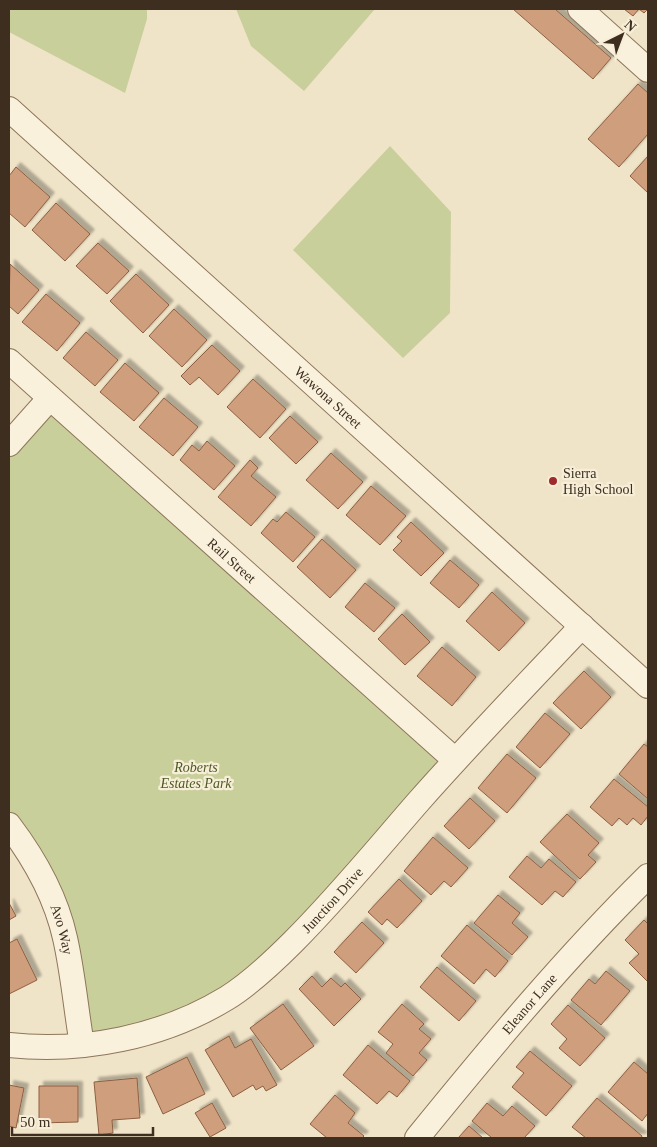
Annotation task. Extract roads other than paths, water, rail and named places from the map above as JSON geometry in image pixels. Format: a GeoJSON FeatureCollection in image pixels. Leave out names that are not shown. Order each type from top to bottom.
{"type":"FeatureCollection","features":[{"type":"Feature","properties":{"kind":"street"},"geometry":{"type":"LineString","coordinates":[[580,9],[648,70]]}},
{"type":"Feature","properties":{"kind":"street","name":"Wawona Street"},"geometry":{"type":"LineString","coordinates":[[9,109],[648,686]]}},
{"type":"Feature","properties":{"kind":"street","name":"Rail Street"},"geometry":{"type":"LineString","coordinates":[[9,361],[455,760]]}},
{"type":"Feature","properties":{"kind":"street"},"geometry":{"type":"LineString","coordinates":[[9,444],[50,398]]}},
{"type":"Feature","properties":{"kind":"street","name":"Junction Drive"},"geometry":{"type":"LineString","coordinates":[[9,1045],[30,1047],[114,1042],[171,1026],[227,998],[270,964],[316,918],[455,760],[582,626]]}},
{"type":"Feature","properties":{"kind":"street","name":"Avo Way"},"geometry":{"type":"LineString","coordinates":[[9,825],[27,849],[47,886],[65,937],[82,1045]]}},
{"type":"Feature","properties":{"kind":"street","name":"Eleanor Lane"},"geometry":{"type":"LineString","coordinates":[[418,1138],[516,1016],[603,921],[648,876]]}},
{"type":"Feature","properties":{"kind":"place","name":"Sierra High School"},"geometry":{"type":"Point","coordinates":[553,481]}},
{"type":"Feature","properties":{"kind":"park label","name":"Roberts Estates Park"},"geometry":{"type":"Point","coordinates":[196,776]}}]}
